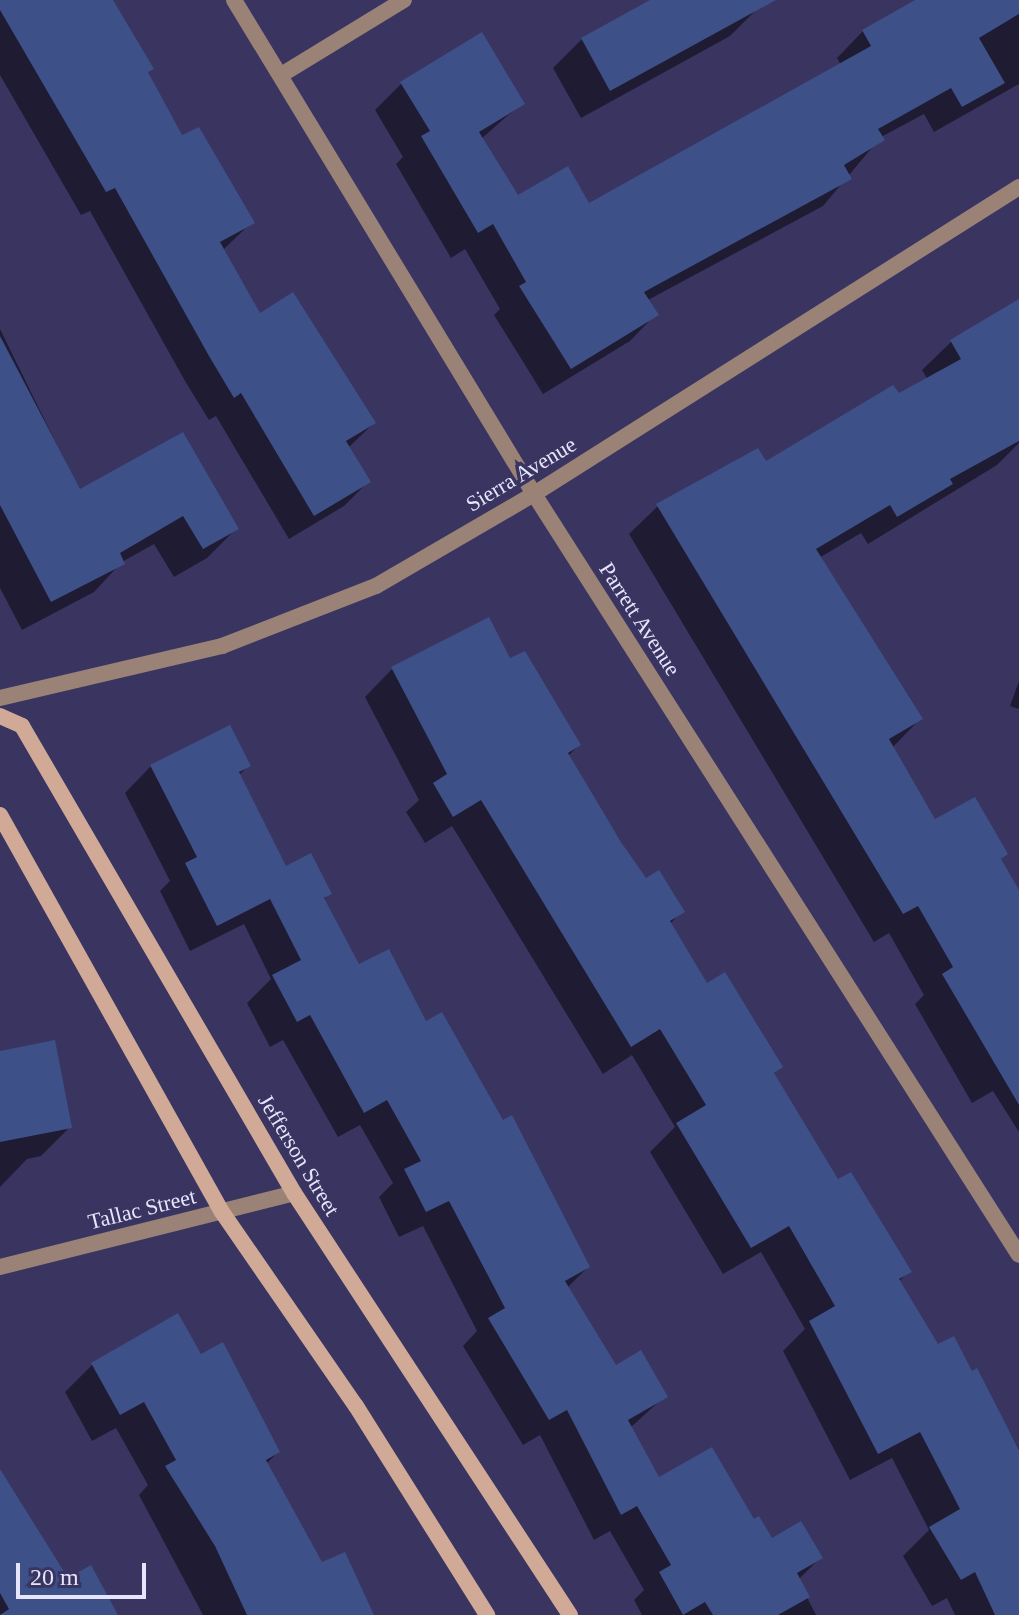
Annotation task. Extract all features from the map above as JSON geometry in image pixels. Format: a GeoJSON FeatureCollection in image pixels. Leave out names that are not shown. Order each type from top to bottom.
{"type":"FeatureCollection","features":[{"type":"Feature","properties":{"kind":"main road","name":"Jefferson Street"},"geometry":{"type":"LineString","coordinates":[[0,716],[22,726],[294,1193],[570,1615]]}},
{"type":"Feature","properties":{"kind":"main road"},"geometry":{"type":"LineString","coordinates":[[0,815],[222,1212],[356,1406],[487,1615]]}},
{"type":"Feature","properties":{"kind":"street","name":"Parrett Avenue"},"geometry":{"type":"LineString","coordinates":[[234,0],[534,494],[1019,1255]]}},
{"type":"Feature","properties":{"kind":"street"},"geometry":{"type":"LineString","coordinates":[[281,75],[404,0]]}},
{"type":"Feature","properties":{"kind":"street","name":"Sierra Avenue"},"geometry":{"type":"LineString","coordinates":[[0,698],[222,646],[376,586],[534,494],[1019,187]]}},
{"type":"Feature","properties":{"kind":"street","name":"Tallac Street"},"geometry":{"type":"LineString","coordinates":[[0,1267],[294,1193]]}},
{"type":"Feature","properties":{"kind":"building"},"geometry":{"type":"Polygon","coordinates":[[[0,0],[113,0],[154,69],[148,72],[182,135],[199,127],[255,223],[220,242],[260,313],[293,292],[376,423],[346,441],[371,482],[314,516],[241,393],[234,398],[115,188],[106,192],[0,10],[0,0]]]}},
{"type":"Feature","properties":{"kind":"building"},"geometry":{"type":"Polygon","coordinates":[[[650,0],[776,0],[610,91],[581,38],[650,0]]]}},
{"type":"Feature","properties":{"kind":"building"},"geometry":{"type":"Polygon","coordinates":[[[915,0],[1019,0],[1019,14],[979,38],[1005,83],[962,107],[951,88],[878,129],[885,140],[844,165],[852,179],[644,292],[659,315],[571,369],[519,286],[526,282],[493,224],[478,233],[421,136],[430,131],[400,82],[482,32],[525,104],[479,132],[518,195],[568,166],[589,203],[871,46],[862,30],[915,0]]]}},
{"type":"Feature","properties":{"kind":"building"},"geometry":{"type":"Polygon","coordinates":[[[1019,299],[1019,441],[950,479],[953,484],[897,517],[890,505],[816,549],[923,719],[889,739],[935,819],[975,797],[1008,854],[1001,859],[1019,890],[1019,1105],[942,974],[953,967],[918,906],[903,914],[656,504],[758,448],[766,461],[893,385],[899,393],[961,359],[950,340],[1019,299]]]}},
{"type":"Feature","properties":{"kind":"building"},"geometry":{"type":"Polygon","coordinates":[[[0,336],[80,489],[183,432],[239,529],[203,549],[183,516],[120,553],[125,564],[51,602],[0,505],[0,336]]]}},
{"type":"Feature","properties":{"kind":"building"},"geometry":{"type":"Polygon","coordinates":[[[489,617],[510,658],[525,651],[581,745],[568,753],[621,842],[646,878],[659,870],[685,912],[670,921],[707,983],[725,972],[783,1067],[774,1073],[838,1179],[851,1172],[912,1272],[899,1279],[938,1344],[954,1336],[972,1371],[977,1368],[1019,1450],[1019,1615],[995,1615],[975,1572],[961,1580],[929,1527],[960,1509],[920,1432],[878,1454],[809,1321],[835,1306],[789,1226],[751,1248],[676,1123],[706,1105],[660,1029],[631,1047],[481,800],[453,817],[433,783],[447,774],[391,667],[489,617]]]}},
{"type":"Feature","properties":{"kind":"building"},"geometry":{"type":"Polygon","coordinates":[[[230,725],[251,766],[239,772],[286,866],[311,853],[332,894],[324,898],[359,964],[389,949],[426,1021],[442,1012],[503,1120],[512,1115],[590,1267],[565,1281],[616,1365],[641,1350],[668,1397],[628,1420],[659,1477],[712,1447],[754,1519],[759,1516],[772,1538],[801,1521],[823,1558],[797,1573],[810,1597],[778,1615],[713,1615],[705,1602],[683,1615],[659,1572],[671,1565],[637,1506],[621,1515],[567,1410],[549,1420],[488,1318],[505,1308],[449,1201],[426,1212],[404,1169],[421,1161],[387,1100],[364,1113],[310,1015],[297,1022],[272,975],[301,960],[270,899],[217,926],[185,863],[197,857],[150,765],[230,725]]]}},
{"type":"Feature","properties":{"kind":"building"},"geometry":{"type":"Polygon","coordinates":[[[55,1040],[72,1128],[0,1142],[0,1051],[55,1040]]]}},
{"type":"Feature","properties":{"kind":"building"},"geometry":{"type":"Polygon","coordinates":[[[178,1313],[201,1354],[223,1342],[280,1452],[266,1460],[322,1562],[345,1552],[374,1615],[247,1615],[215,1546],[165,1466],[176,1460],[144,1402],[120,1415],[91,1363],[178,1313]]]}},
{"type":"Feature","properties":{"kind":"building"},"geometry":{"type":"Polygon","coordinates":[[[0,1469],[68,1578],[91,1565],[118,1615],[0,1615],[9,1609],[0,1593],[0,1469]]]}}]}
